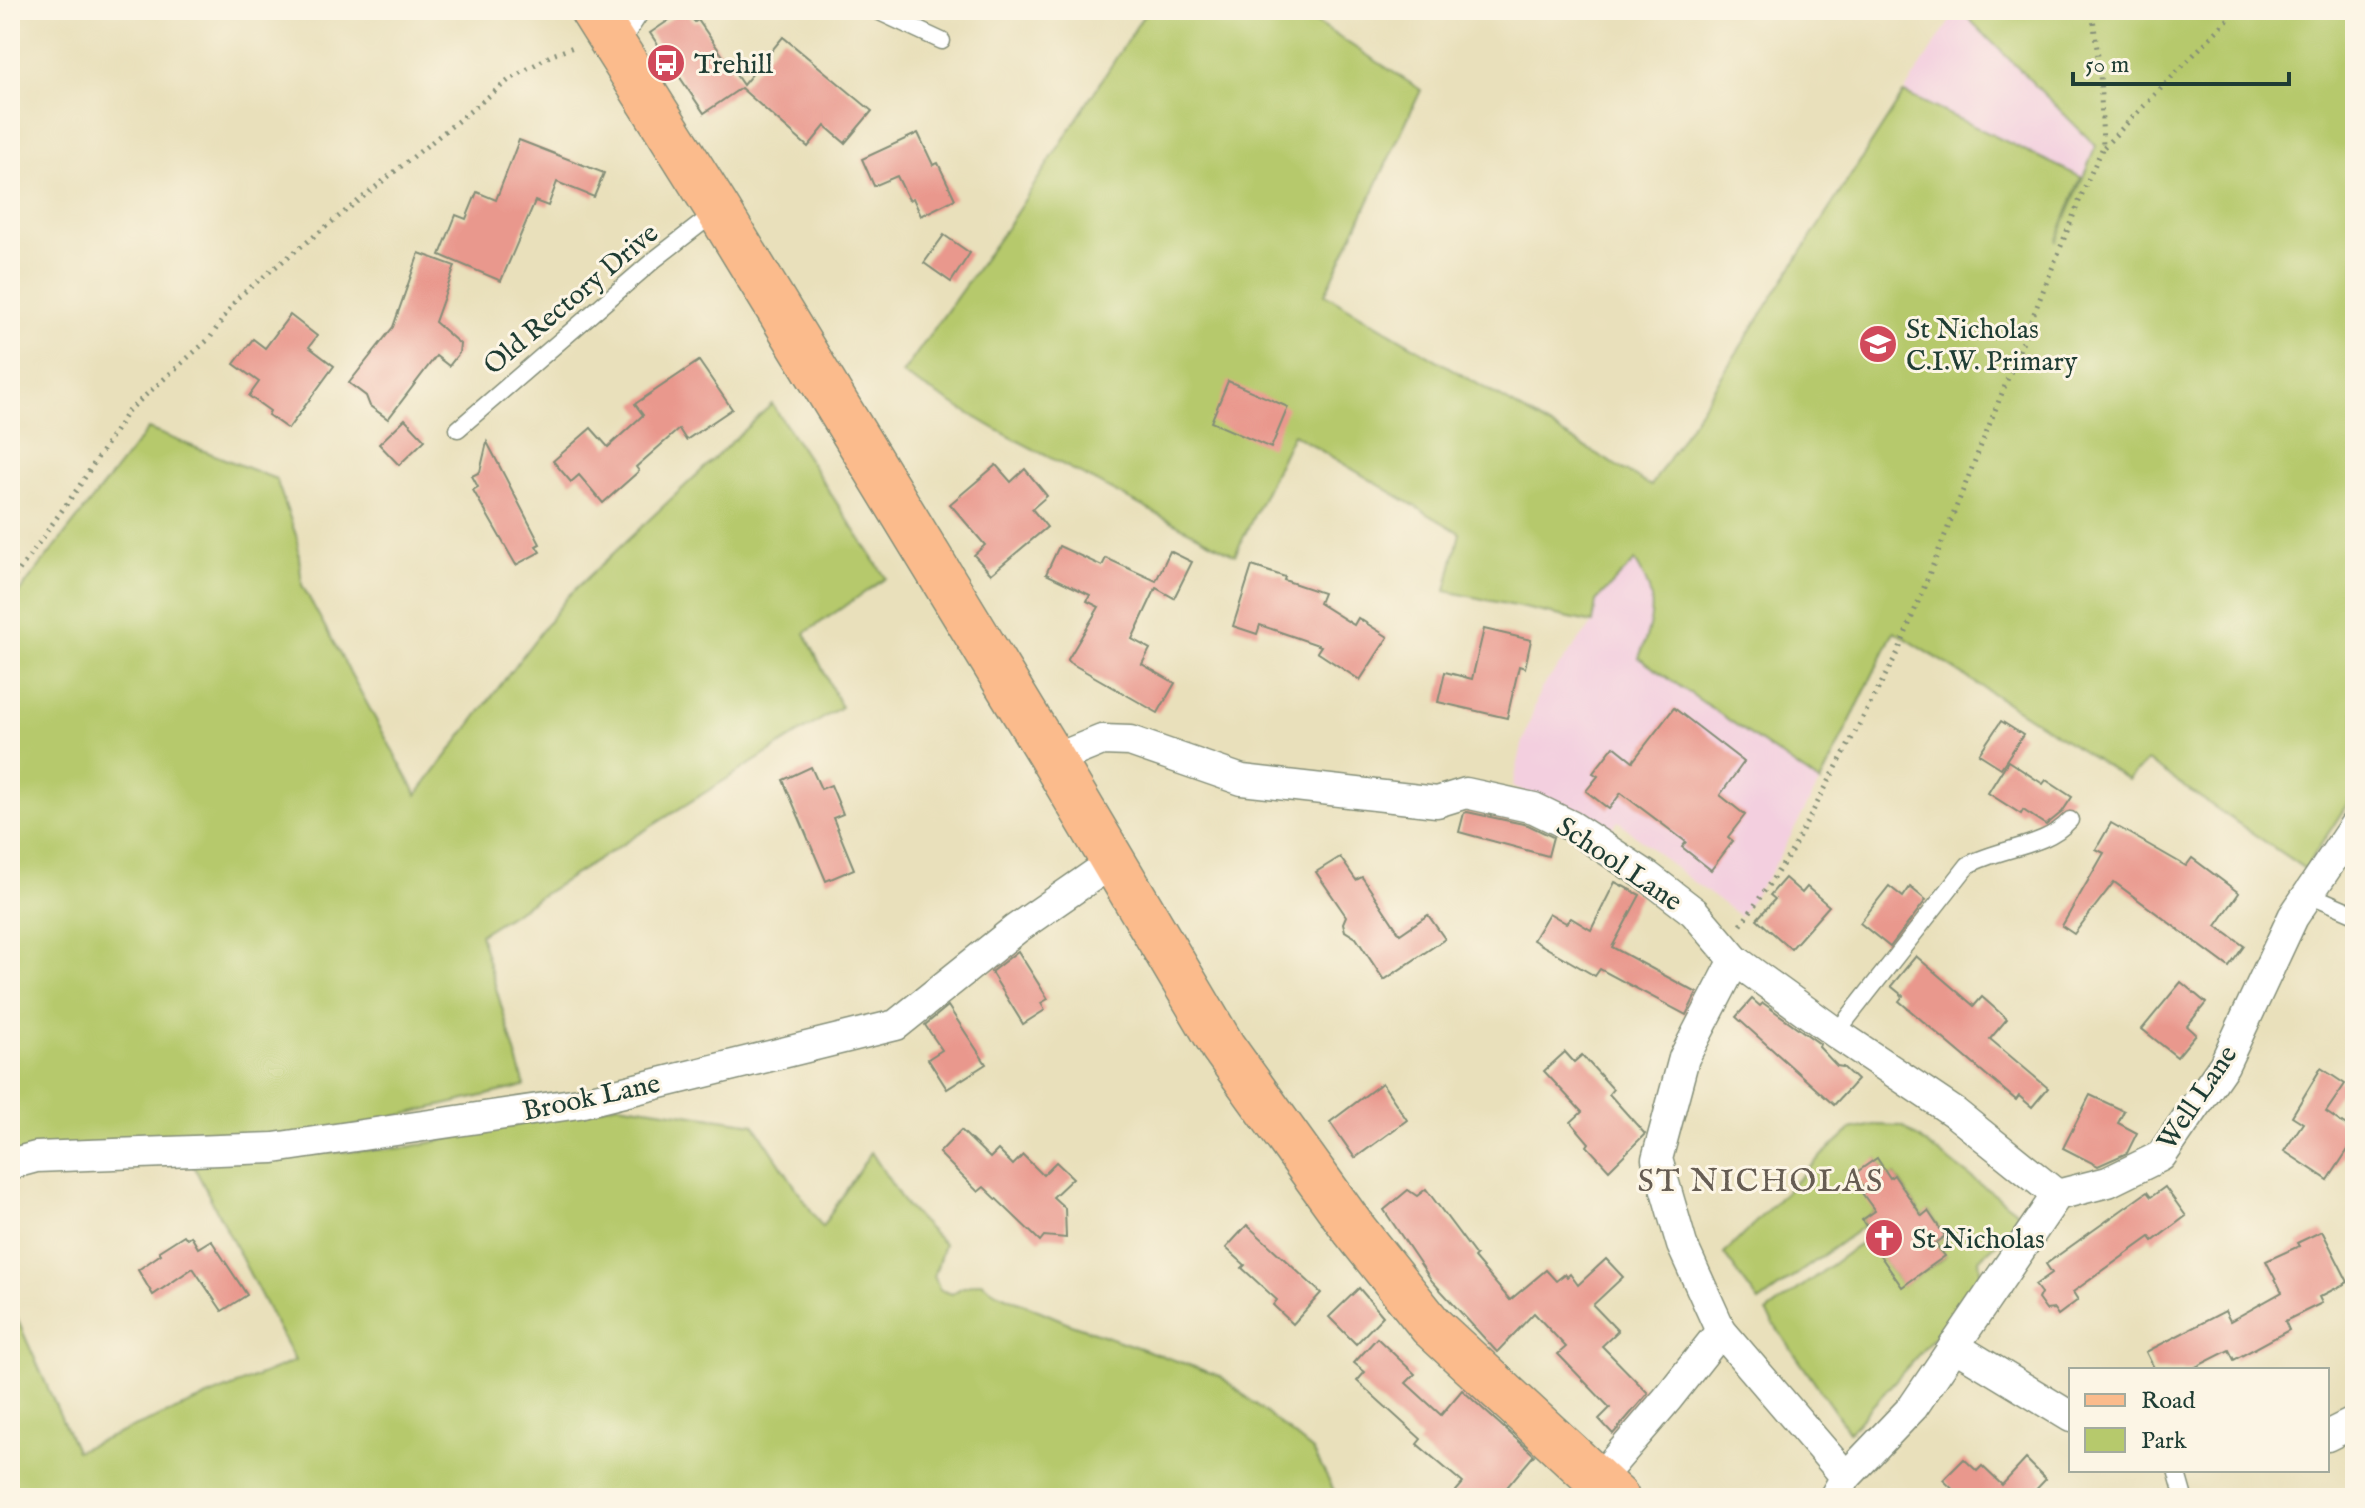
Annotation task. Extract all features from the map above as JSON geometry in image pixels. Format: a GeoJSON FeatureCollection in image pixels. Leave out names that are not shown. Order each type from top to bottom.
{"type":"FeatureCollection","features":[{"type":"Feature","properties":{"kind":"main road"},"geometry":{"type":"LineString","coordinates":[[612,24],[718,210],[1114,861],[1223,1047],[1353,1228],[1431,1326],[1608,1489]]}},
{"type":"Feature","properties":{"kind":"street","name":"School Lane"},"geometry":{"type":"LineString","coordinates":[[1053,760],[1102,740],[1130,741],[1242,780],[1437,802],[1466,793],[1534,808],[1571,826],[1647,876],[1694,912],[1729,954],[1836,1033],[1955,1113],[2057,1195]]}},
{"type":"Feature","properties":{"kind":"street","name":"Well Lane"},"geometry":{"type":"LineString","coordinates":[[2057,1195],[2108,1182],[2161,1156],[2224,1065],[2293,917],[2355,825]]}},
{"type":"Feature","properties":{"kind":"street","name":"Brook Lane"},"geometry":{"type":"LineString","coordinates":[[10,1164],[36,1157],[274,1148],[579,1103],[896,1025],[1016,929],[1114,861]]}},
{"type":"Feature","properties":{"kind":"street"},"geometry":{"type":"LineString","coordinates":[[1729,954],[1684,1058],[1657,1159],[1682,1245],[1721,1331],[1840,1488],[1913,1407],[2057,1195]]}},
{"type":"Feature","properties":{"kind":"street"},"geometry":{"type":"LineString","coordinates":[[1608,1489],[1668,1398],[1721,1331]]}},
{"type":"Feature","properties":{"kind":"street"},"geometry":{"type":"LineString","coordinates":[[1954,1346],[2069,1416]]}},
{"type":"Feature","properties":{"kind":"street"},"geometry":{"type":"LineString","coordinates":[[2329,1435],[2355,1422]]}},
{"type":"Feature","properties":{"kind":"lane"},"geometry":{"type":"LineString","coordinates":[[875,10],[942,41]]}},
{"type":"Feature","properties":{"kind":"lane","name":"Old Rectory Drive"},"geometry":{"type":"LineString","coordinates":[[458,429],[654,260],[718,210]]}},
{"type":"Feature","properties":{"kind":"lane"},"geometry":{"type":"LineString","coordinates":[[1836,1033],[1968,865],[1986,855],[2060,831],[2070,820]]}},
{"type":"Feature","properties":{"kind":"lane"},"geometry":{"type":"LineString","coordinates":[[2309,894],[2355,914]]}},
{"type":"Feature","properties":{"kind":"lane"},"geometry":{"type":"LineString","coordinates":[[2177,1472],[2184,1498]]}},
{"type":"Feature","properties":{"kind":"path"},"geometry":{"type":"LineString","coordinates":[[2092,10],[2100,72],[2103,147]]}},
{"type":"Feature","properties":{"kind":"path"},"geometry":{"type":"LineString","coordinates":[[1729,954],[1790,854],[1898,652],[2103,147],[2237,10]]}},
{"type":"Feature","properties":{"kind":"path"},"geometry":{"type":"LineString","coordinates":[[10,583],[128,411],[210,338],[237,298],[509,80],[612,24]]}},
{"type":"Feature","properties":{"kind":"shaded area","name":"St Nicholas C.I.W. Primary"},"geometry":{"type":"Polygon","coordinates":[[[1957,10],[2096,146],[1894,631],[1820,782],[1771,872],[1740,916],[1618,821],[1608,834],[1513,786],[1522,745],[1540,690],[1593,623],[1596,601],[1613,582],[1651,486],[1957,10]]]}},
{"type":"Feature","properties":{"kind":"green space"},"geometry":{"type":"Polygon","coordinates":[[[1147,10],[1297,10],[1421,90],[1325,294],[1651,486],[1904,93],[2081,177],[2056,242],[2096,146],[1960,10],[2355,10],[2355,792],[2305,869],[2147,761],[2128,780],[1894,631],[1820,783],[1639,658],[1652,609],[1648,587],[1635,561],[1596,601],[1593,623],[1446,591],[1460,533],[1293,434],[1235,555],[997,430],[902,374],[1009,224],[1147,10]]]}},
{"type":"Feature","properties":{"kind":"green space"},"geometry":{"type":"Polygon","coordinates":[[[772,404],[886,578],[805,633],[841,707],[480,934],[525,1086],[317,1135],[10,1155],[10,604],[148,429],[276,479],[297,538],[302,585],[417,795],[568,596],[772,404]]]}},
{"type":"Feature","properties":{"kind":"green space"},"geometry":{"type":"Polygon","coordinates":[[[618,1104],[754,1124],[822,1227],[871,1152],[906,1206],[944,1244],[934,1277],[940,1290],[952,1294],[981,1282],[996,1292],[1071,1324],[1220,1376],[1313,1451],[1338,1498],[10,1498],[10,1303],[76,1451],[295,1361],[191,1161],[404,1148],[618,1104]]]}},
{"type":"Feature","properties":{"kind":"green space"},"geometry":{"type":"Polygon","coordinates":[[[1875,1125],[1902,1126],[2026,1218],[1979,1259],[1982,1284],[1849,1432],[1766,1313],[1868,1238],[1902,1286],[1945,1257],[1935,1243],[1945,1236],[1929,1212],[1922,1216],[1895,1175],[1890,1178],[1877,1159],[1866,1191],[1875,1211],[1862,1220],[1865,1225],[1759,1302],[1724,1254],[1850,1130],[1875,1125]]]}},
{"type":"Feature","properties":{"kind":"building"},"geometry":{"type":"Polygon","coordinates":[[[684,10],[695,22],[698,20],[743,85],[783,37],[872,111],[845,143],[825,126],[808,147],[741,88],[704,113],[650,33],[684,10]]]}},
{"type":"Feature","properties":{"kind":"building"},"geometry":{"type":"Polygon","coordinates":[[[918,133],[933,165],[938,163],[955,199],[921,216],[913,198],[909,200],[897,176],[874,186],[862,159],[918,133]]]}},
{"type":"Feature","properties":{"kind":"building"},"geometry":{"type":"Polygon","coordinates":[[[519,140],[604,173],[594,197],[557,182],[548,206],[535,201],[501,281],[440,255],[456,215],[466,219],[477,192],[496,200],[519,140]]]}},
{"type":"Feature","properties":{"kind":"building"},"geometry":{"type":"Polygon","coordinates":[[[944,235],[970,253],[951,282],[924,263],[944,235]]]}},
{"type":"Feature","properties":{"kind":"building"},"geometry":{"type":"Polygon","coordinates":[[[419,253],[455,266],[435,322],[460,344],[459,353],[449,366],[436,356],[388,419],[370,406],[366,396],[349,383],[393,327],[419,253]]]}},
{"type":"Feature","properties":{"kind":"building"},"geometry":{"type":"Polygon","coordinates":[[[290,315],[317,336],[309,347],[334,366],[288,429],[249,396],[259,382],[234,364],[253,339],[265,348],[290,315]]]}},
{"type":"Feature","properties":{"kind":"building"},"geometry":{"type":"Polygon","coordinates":[[[699,361],[732,409],[686,440],[679,429],[636,467],[639,471],[603,503],[579,475],[571,482],[553,461],[591,428],[608,447],[643,415],[635,404],[699,361]]]}},
{"type":"Feature","properties":{"kind":"building"},"geometry":{"type":"Polygon","coordinates":[[[1228,381],[1288,407],[1271,448],[1211,422],[1228,381]]]}},
{"type":"Feature","properties":{"kind":"building"},"geometry":{"type":"Polygon","coordinates":[[[405,419],[425,440],[399,465],[379,444],[405,419]]]}},
{"type":"Feature","properties":{"kind":"building"},"geometry":{"type":"Polygon","coordinates":[[[487,442],[540,544],[536,546],[540,552],[516,565],[473,490],[478,487],[472,476],[480,472],[487,442]]]}},
{"type":"Feature","properties":{"kind":"building"},"geometry":{"type":"Polygon","coordinates":[[[996,465],[1011,482],[1025,469],[1047,496],[1032,509],[1047,527],[991,574],[974,555],[985,545],[950,504],[996,465]]]}},
{"type":"Feature","properties":{"kind":"building"},"geometry":{"type":"Polygon","coordinates":[[[1059,546],[1102,566],[1106,558],[1156,581],[1170,551],[1192,562],[1174,598],[1156,588],[1132,639],[1150,649],[1142,664],[1175,683],[1158,713],[1067,661],[1099,607],[1087,601],[1090,595],[1046,574],[1059,546]]]}},
{"type":"Feature","properties":{"kind":"building"},"geometry":{"type":"Polygon","coordinates":[[[1252,566],[1323,593],[1319,603],[1354,625],[1358,618],[1388,637],[1360,680],[1317,652],[1321,646],[1260,625],[1257,634],[1233,626],[1252,566]]]}},
{"type":"Feature","properties":{"kind":"building"},"geometry":{"type":"Polygon","coordinates":[[[1484,629],[1531,640],[1525,668],[1519,666],[1507,718],[1438,702],[1445,672],[1472,679],[1484,629]]]}},
{"type":"Feature","properties":{"kind":"building"},"geometry":{"type":"Polygon","coordinates":[[[1674,708],[1744,762],[1720,795],[1745,815],[1728,837],[1733,841],[1711,870],[1682,847],[1686,842],[1621,793],[1609,809],[1586,791],[1598,776],[1593,773],[1614,746],[1633,761],[1674,708]]]}},
{"type":"Feature","properties":{"kind":"building"},"geometry":{"type":"Polygon","coordinates":[[[2001,721],[2023,735],[2001,768],[1979,754],[2001,721]]]}},
{"type":"Feature","properties":{"kind":"building"},"geometry":{"type":"Polygon","coordinates":[[[2008,761],[2043,784],[2046,780],[2072,797],[2062,812],[2046,825],[2023,810],[2021,814],[1988,793],[2008,761]]]}},
{"type":"Feature","properties":{"kind":"building"},"geometry":{"type":"Polygon","coordinates":[[[811,767],[821,789],[831,785],[843,814],[833,818],[854,869],[826,881],[783,780],[811,767]]]}},
{"type":"Feature","properties":{"kind":"building"},"geometry":{"type":"Polygon","coordinates":[[[1464,813],[1528,825],[1553,837],[1548,856],[1459,832],[1464,813]]]}},
{"type":"Feature","properties":{"kind":"building"},"geometry":{"type":"Polygon","coordinates":[[[2111,823],[2186,866],[2192,858],[2239,893],[2216,926],[2244,946],[2229,967],[2114,882],[2074,934],[2062,926],[2104,853],[2096,849],[2111,823]]]}},
{"type":"Feature","properties":{"kind":"building"},"geometry":{"type":"Polygon","coordinates":[[[1340,857],[1356,880],[1362,877],[1400,934],[1428,915],[1445,939],[1384,980],[1356,938],[1345,931],[1343,923],[1346,916],[1316,872],[1340,857]]]}},
{"type":"Feature","properties":{"kind":"building"},"geometry":{"type":"Polygon","coordinates":[[[1785,878],[1802,893],[1807,887],[1829,906],[1791,949],[1757,919],[1775,899],[1770,895],[1785,878]]]}},
{"type":"Feature","properties":{"kind":"building"},"geometry":{"type":"Polygon","coordinates":[[[1615,882],[1640,895],[1612,947],[1697,993],[1686,1015],[1600,969],[1595,976],[1533,940],[1549,913],[1566,923],[1571,918],[1591,930],[1615,882]]]}},
{"type":"Feature","properties":{"kind":"building"},"geometry":{"type":"Polygon","coordinates":[[[1889,886],[1903,897],[1910,887],[1926,900],[1890,947],[1860,923],[1889,886]]]}},
{"type":"Feature","properties":{"kind":"building"},"geometry":{"type":"Polygon","coordinates":[[[1018,951],[1048,999],[1041,1003],[1045,1010],[1023,1024],[991,972],[1018,951]]]}},
{"type":"Feature","properties":{"kind":"building"},"geometry":{"type":"Polygon","coordinates":[[[1916,956],[1974,1006],[1982,997],[2007,1019],[1990,1039],[2048,1088],[2032,1107],[2019,1096],[2016,1100],[1899,1001],[1903,996],[1891,986],[1916,956]]]}},
{"type":"Feature","properties":{"kind":"building"},"geometry":{"type":"Polygon","coordinates":[[[2181,982],[2206,1003],[2187,1026],[2196,1034],[2177,1057],[2142,1029],[2181,982]]]}},
{"type":"Feature","properties":{"kind":"building"},"geometry":{"type":"Polygon","coordinates":[[[1752,999],[1760,1006],[1763,1003],[1820,1044],[1819,1047],[1837,1066],[1843,1067],[1857,1080],[1834,1105],[1736,1017],[1752,999]]]}},
{"type":"Feature","properties":{"kind":"building"},"geometry":{"type":"Polygon","coordinates":[[[948,1006],[986,1064],[947,1089],[928,1059],[942,1050],[925,1025],[948,1006]]]}},
{"type":"Feature","properties":{"kind":"building"},"geometry":{"type":"Polygon","coordinates":[[[1565,1052],[1574,1062],[1582,1055],[1613,1089],[1609,1094],[1645,1134],[1609,1170],[1571,1122],[1582,1112],[1544,1071],[1565,1052]]]}},
{"type":"Feature","properties":{"kind":"building"},"geometry":{"type":"Polygon","coordinates":[[[2321,1068],[2345,1084],[2326,1112],[2355,1132],[2355,1139],[2328,1180],[2284,1151],[2303,1123],[2292,1116],[2321,1068]]]}},
{"type":"Feature","properties":{"kind":"building"},"geometry":{"type":"Polygon","coordinates":[[[1382,1083],[1407,1120],[1355,1158],[1330,1122],[1382,1083]]]}},
{"type":"Feature","properties":{"kind":"building"},"geometry":{"type":"Polygon","coordinates":[[[2090,1095],[2124,1111],[2118,1123],[2137,1133],[2127,1153],[2098,1166],[2063,1148],[2090,1095]]]}},
{"type":"Feature","properties":{"kind":"building"},"geometry":{"type":"Polygon","coordinates":[[[961,1130],[990,1158],[998,1150],[1013,1165],[1023,1155],[1043,1175],[1056,1162],[1073,1178],[1053,1197],[1065,1208],[1066,1238],[1044,1236],[1040,1241],[984,1187],[978,1192],[939,1153],[961,1130]]]}},
{"type":"Feature","properties":{"kind":"building"},"geometry":{"type":"Polygon","coordinates":[[[1877,1158],[1890,1178],[1894,1175],[1922,1216],[1928,1211],[1945,1236],[1935,1243],[1945,1256],[1902,1287],[1868,1238],[1871,1233],[1862,1220],[1875,1211],[1862,1193],[1866,1191],[1854,1174],[1877,1158]]]}},
{"type":"Feature","properties":{"kind":"building"},"geometry":{"type":"Polygon","coordinates":[[[2165,1187],[2186,1216],[2153,1241],[2150,1237],[2073,1292],[2078,1300],[2058,1315],[2054,1309],[2046,1310],[2038,1299],[2041,1293],[2035,1285],[2052,1273],[2046,1264],[2147,1192],[2151,1197],[2165,1187]]]}},
{"type":"Feature","properties":{"kind":"building"},"geometry":{"type":"Polygon","coordinates":[[[1426,1189],[1476,1256],[1474,1258],[1510,1300],[1546,1270],[1556,1281],[1570,1274],[1578,1285],[1606,1259],[1623,1277],[1593,1305],[1618,1331],[1602,1346],[1648,1393],[1613,1434],[1599,1419],[1610,1408],[1558,1354],[1566,1347],[1534,1313],[1497,1352],[1432,1281],[1384,1210],[1408,1190],[1417,1196],[1426,1189]]]}},
{"type":"Feature","properties":{"kind":"building"},"geometry":{"type":"Polygon","coordinates":[[[1247,1225],[1321,1293],[1293,1324],[1273,1305],[1277,1300],[1242,1268],[1245,1265],[1226,1248],[1247,1225]]]}},
{"type":"Feature","properties":{"kind":"building"},"geometry":{"type":"Polygon","coordinates":[[[2322,1231],[2348,1282],[2319,1297],[2322,1303],[2285,1321],[2289,1330],[2234,1360],[2229,1350],[2194,1368],[2154,1368],[2146,1352],[2225,1311],[2230,1321],[2282,1292],[2266,1261],[2299,1246],[2297,1243],[2322,1231]]]}},
{"type":"Feature","properties":{"kind":"building"},"geometry":{"type":"Polygon","coordinates":[[[184,1235],[187,1239],[191,1236],[198,1248],[211,1240],[247,1295],[222,1311],[193,1268],[153,1295],[138,1270],[161,1254],[159,1251],[184,1235]]]}},
{"type":"Feature","properties":{"kind":"building"},"geometry":{"type":"Polygon","coordinates":[[[1359,1288],[1383,1316],[1356,1344],[1329,1317],[1359,1288]]]}},
{"type":"Feature","properties":{"kind":"building"},"geometry":{"type":"Polygon","coordinates":[[[1377,1338],[1415,1374],[1406,1383],[1441,1415],[1462,1390],[1534,1455],[1498,1498],[1450,1498],[1463,1483],[1417,1444],[1421,1439],[1357,1381],[1365,1372],[1354,1363],[1377,1338]]]}},
{"type":"Feature","properties":{"kind":"building"},"geometry":{"type":"Polygon","coordinates":[[[1964,1459],[1977,1471],[1982,1466],[2002,1485],[2026,1459],[2046,1479],[2028,1498],[1962,1498],[1943,1480],[1964,1459]]]}},
{"type":"Feature","properties":{"kind":"place","name":"Trehill"},"geometry":{"type":"Point","coordinates":[666,63]}},
{"type":"Feature","properties":{"kind":"place","name":"St Nicholas C.I.W. Primary"},"geometry":{"type":"Point","coordinates":[1878,344]}},
{"type":"Feature","properties":{"kind":"place","name":"St Nicholas"},"geometry":{"type":"Point","coordinates":[1884,1238]}},
{"type":"Feature","properties":{"kind":"district","name":"ST NICHOLAS"},"geometry":{"type":"Point","coordinates":[1761,1180]}}]}
